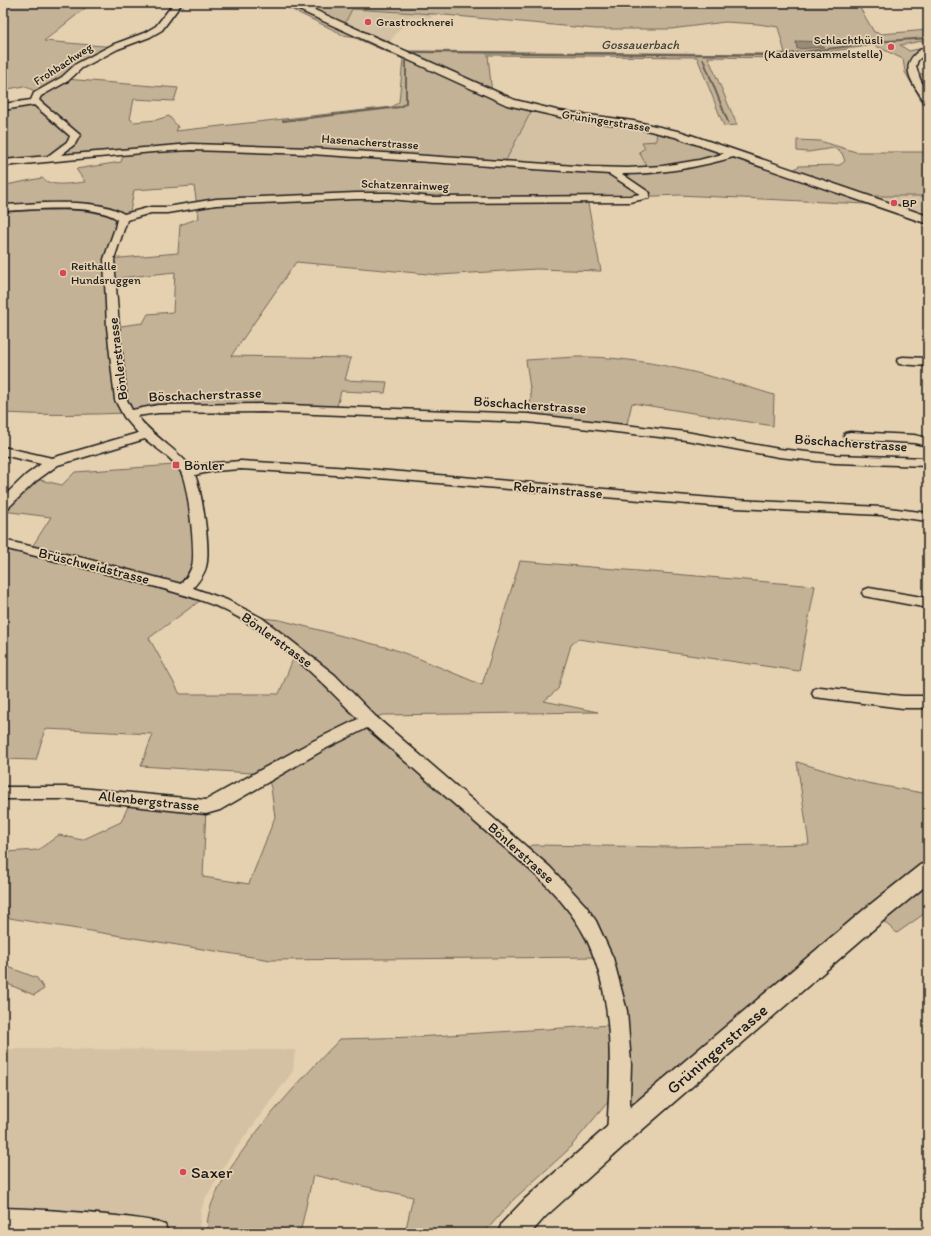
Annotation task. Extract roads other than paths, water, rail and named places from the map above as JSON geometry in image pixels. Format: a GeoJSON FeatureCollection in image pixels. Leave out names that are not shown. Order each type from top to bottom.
{"type":"FeatureCollection","features":[{"type":"Feature","properties":{"kind":"main road","name":"Grüningerstrasse"},"geometry":{"type":"LineString","coordinates":[[290,3],[512,103],[560,114],[657,129],[678,134],[928,220]]}},
{"type":"Feature","properties":{"kind":"main road","name":"Grüningerstrasse"},"geometry":{"type":"LineString","coordinates":[[512,1233],[536,1208],[618,1134],[928,870]]}},
{"type":"Feature","properties":{"kind":"street","name":"Frohbachweg"},"geometry":{"type":"LineString","coordinates":[[51,158],[72,142],[75,135],[35,102],[39,92],[65,79],[79,66],[115,47],[147,35],[159,28],[178,3]]}},
{"type":"Feature","properties":{"kind":"street"},"geometry":{"type":"LineString","coordinates":[[928,49],[915,58],[911,66],[912,73],[928,100]]}},
{"type":"Feature","properties":{"kind":"street"},"geometry":{"type":"LineString","coordinates":[[3,107],[35,102]]}},
{"type":"Feature","properties":{"kind":"street","name":"Hasenacherstrasse"},"geometry":{"type":"LineString","coordinates":[[3,163],[153,149],[191,147],[269,149],[611,172],[675,168],[696,165],[734,154]]}},
{"type":"Feature","properties":{"kind":"street","name":"Schatzenrainweg"},"geometry":{"type":"LineString","coordinates":[[122,218],[151,210],[167,210],[216,202],[312,197],[376,196],[426,200],[458,200],[630,199],[645,196],[645,193],[611,172]]}},
{"type":"Feature","properties":{"kind":"street"},"geometry":{"type":"LineString","coordinates":[[3,208],[96,208],[113,211],[122,218]]}},
{"type":"Feature","properties":{"kind":"street","name":"Bönlerstrasse"},"geometry":{"type":"LineString","coordinates":[[122,218],[121,226],[110,252],[109,259],[113,327],[120,400],[128,414],[147,434],[173,455],[188,472]]}},
{"type":"Feature","properties":{"kind":"street"},"geometry":{"type":"LineString","coordinates":[[903,361],[928,362]]}},
{"type":"Feature","properties":{"kind":"street","name":"Böschacherstrasse"},"geometry":{"type":"LineString","coordinates":[[128,414],[158,409],[262,408],[528,418],[678,435],[779,453],[834,459],[928,462]]}},
{"type":"Feature","properties":{"kind":"street"},"geometry":{"type":"LineString","coordinates":[[3,451],[44,462],[53,462],[147,434]]}},
{"type":"Feature","properties":{"kind":"street"},"geometry":{"type":"LineString","coordinates":[[850,436],[914,439],[928,442]]}},
{"type":"Feature","properties":{"kind":"street"},"geometry":{"type":"LineString","coordinates":[[3,505],[31,478],[53,462]]}},
{"type":"Feature","properties":{"kind":"street","name":"Rebrainstrasse"},"geometry":{"type":"LineString","coordinates":[[188,472],[214,466],[241,465],[366,473],[736,504],[881,511],[928,517]]}},
{"type":"Feature","properties":{"kind":"street"},"geometry":{"type":"LineString","coordinates":[[184,590],[194,578],[200,562],[200,548],[188,472]]}},
{"type":"Feature","properties":{"kind":"street","name":"Brüschweidstrasse"},"geometry":{"type":"LineString","coordinates":[[3,544],[83,563],[184,590]]}},
{"type":"Feature","properties":{"kind":"street","name":"Bönlerstrasse"},"geometry":{"type":"LineString","coordinates":[[184,590],[222,603],[265,628],[328,679],[369,720],[544,872],[564,893],[588,925],[606,962],[620,1037],[621,1065],[618,1134]]}},
{"type":"Feature","properties":{"kind":"street"},"geometry":{"type":"LineString","coordinates":[[869,593],[928,603]]}},
{"type":"Feature","properties":{"kind":"street"},"geometry":{"type":"LineString","coordinates":[[820,693],[903,702],[928,702]]}},
{"type":"Feature","properties":{"kind":"street","name":"Allenbergstrasse"},"geometry":{"type":"LineString","coordinates":[[3,793],[69,793],[206,807],[214,805],[318,745],[369,720]]}},
{"type":"Feature","properties":{"kind":"street"},"geometry":{"type":"LineString","coordinates":[[3,1219],[46,1219],[157,1233]]}},
{"type":"Feature","properties":{"kind":"waterway","name":"Gossauerbach"},"geometry":{"type":"LineString","coordinates":[[874,42],[928,38]]}},
{"type":"Feature","properties":{"kind":"waterway","name":"Gossauerbach"},"geometry":{"type":"LineString","coordinates":[[412,52],[780,55],[866,44]]}},
{"type":"Feature","properties":{"kind":"waterway"},"geometry":{"type":"LineString","coordinates":[[703,59],[728,122]]}},
{"type":"Feature","properties":{"kind":"waterway","name":"Gossauerbach"},"geometry":{"type":"LineString","coordinates":[[283,121],[400,107],[406,103],[406,60]]}},
{"type":"Feature","properties":{"kind":"place","name":"Grastrocknerei"},"geometry":{"type":"Point","coordinates":[368,22]}},
{"type":"Feature","properties":{"kind":"place","name":"Schlachthüsli (Kadaversammelstelle)"},"geometry":{"type":"Point","coordinates":[891,47]}},
{"type":"Feature","properties":{"kind":"place","name":"BP"},"geometry":{"type":"Point","coordinates":[894,203]}},
{"type":"Feature","properties":{"kind":"place","name":"Reithalle Hundsruggen"},"geometry":{"type":"Point","coordinates":[63,273]}},
{"type":"Feature","properties":{"kind":"place","name":"Bönler"},"geometry":{"type":"Point","coordinates":[176,465]}},
{"type":"Feature","properties":{"kind":"place","name":"Saxer"},"geometry":{"type":"Point","coordinates":[183,1172]}}]}
